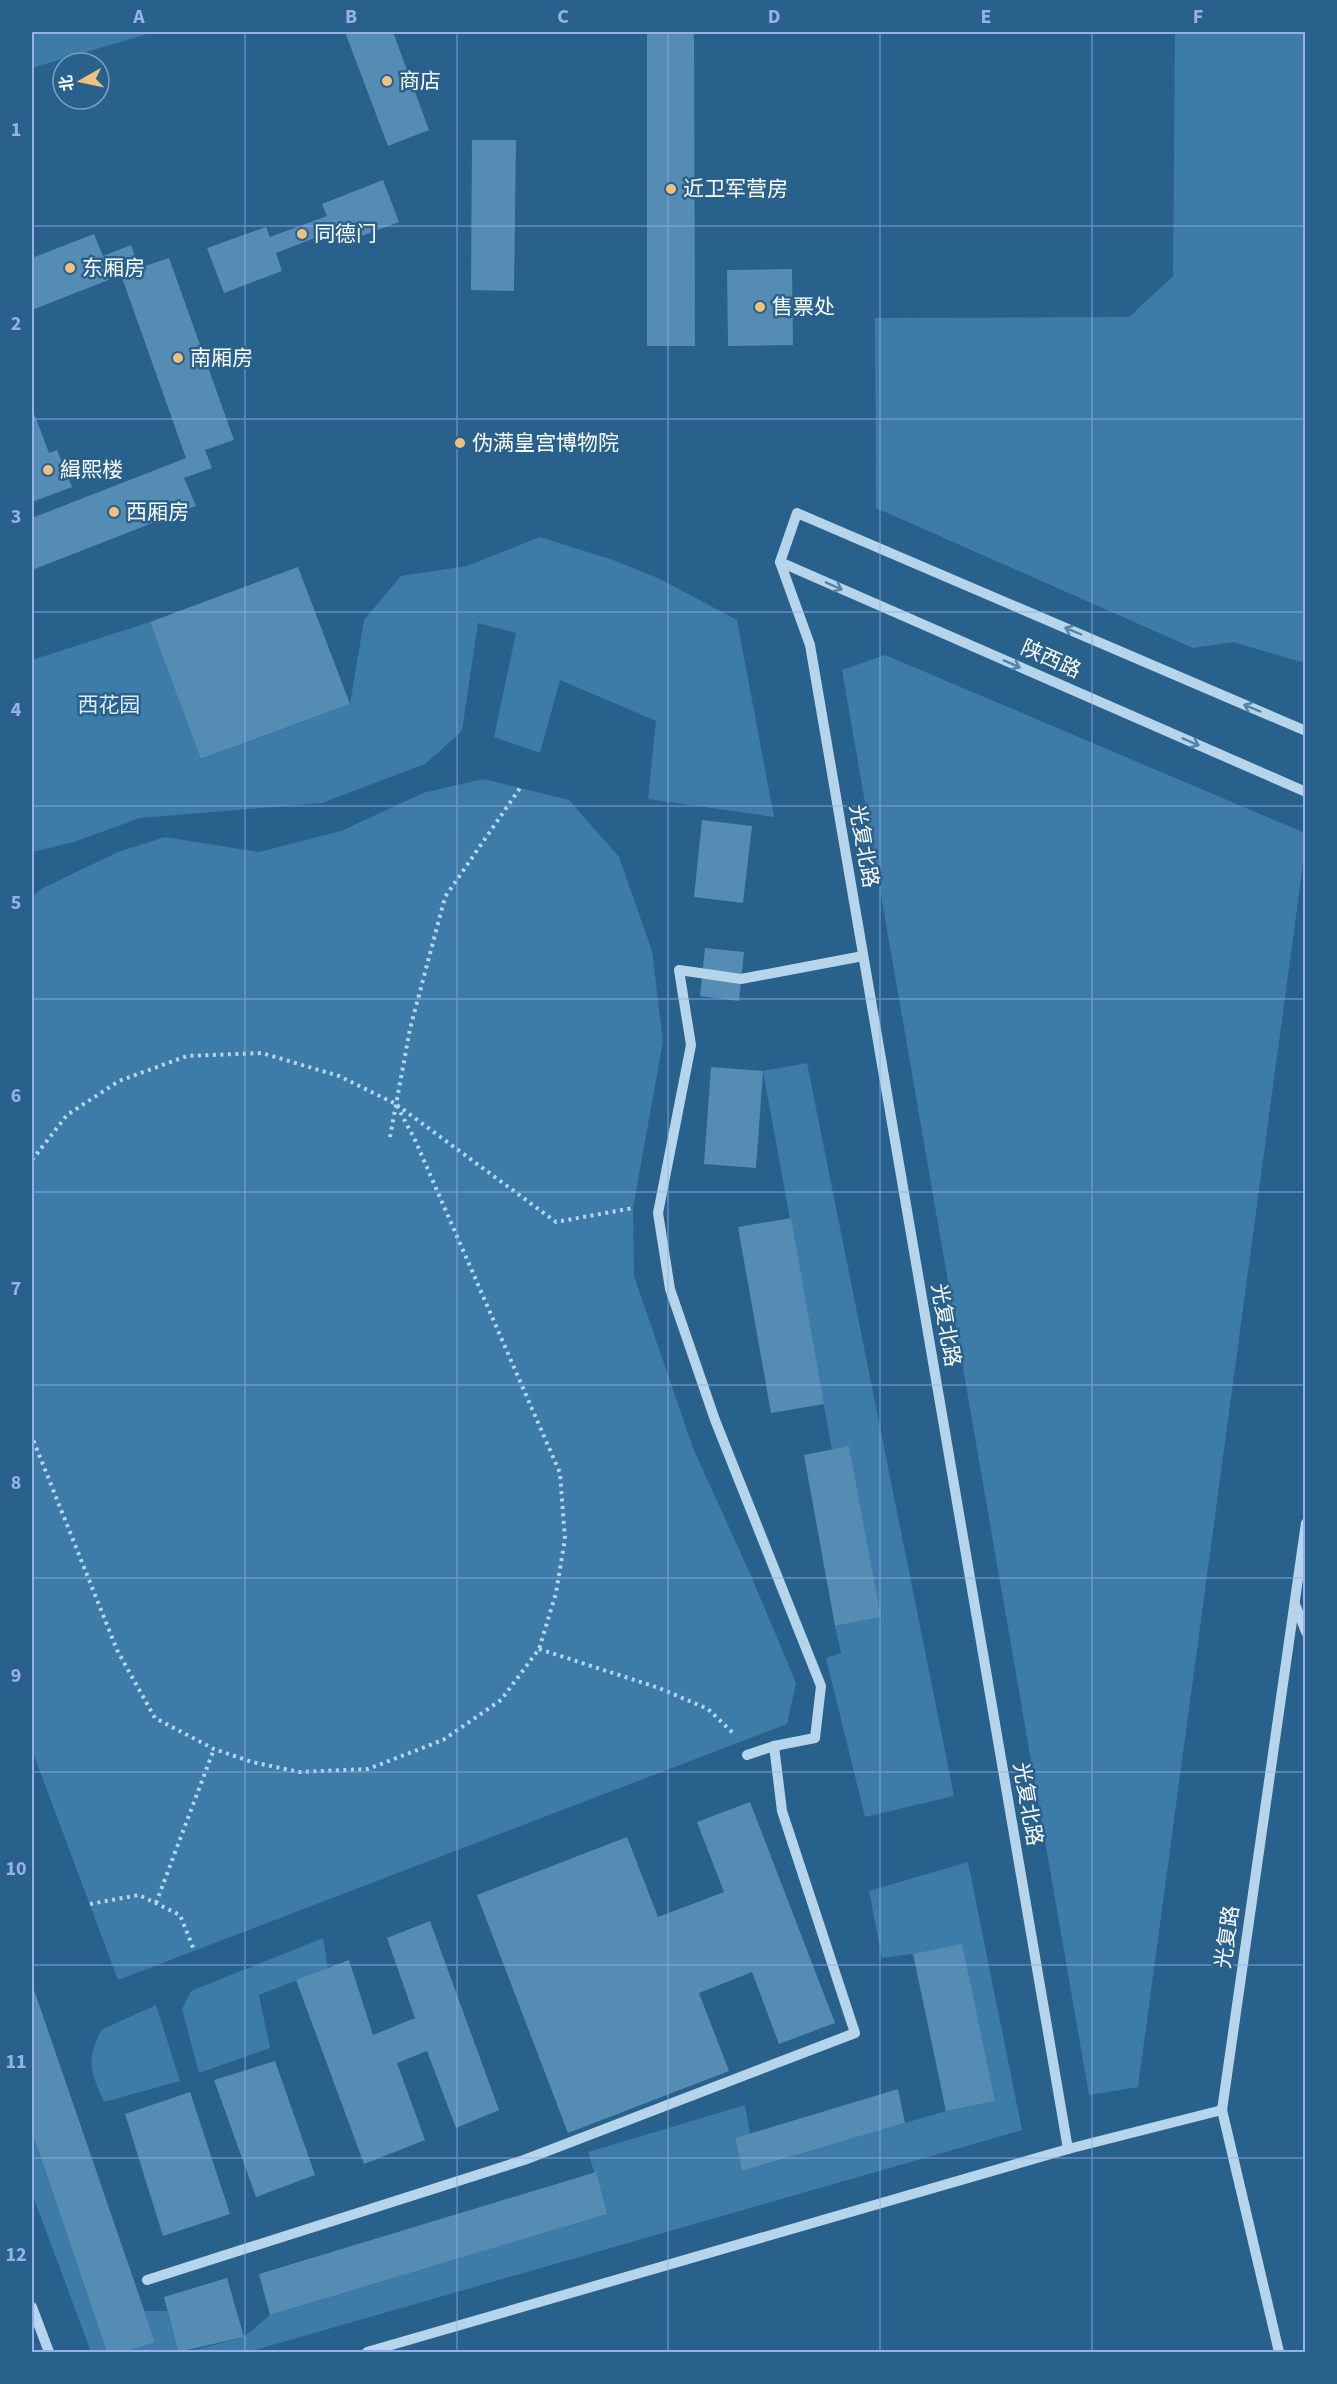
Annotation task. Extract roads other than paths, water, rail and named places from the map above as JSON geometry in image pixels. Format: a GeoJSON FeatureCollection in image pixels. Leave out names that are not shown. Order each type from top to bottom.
{"type":"FeatureCollection","features":[{"type":"Feature","properties":{"kind":"street","name":"陕西路"},"geometry":{"type":"LineString","coordinates":[[1305,731],[797,513],[780,562],[1305,792]]}},
{"type":"Feature","properties":{"kind":"street","name":"光复北路"},"geometry":{"type":"LineString","coordinates":[[780,562],[810,645],[1068,2149]]}},
{"type":"Feature","properties":{"kind":"street"},"geometry":{"type":"LineString","coordinates":[[747,1755],[774,1746],[815,1738],[821,1686],[715,1420],[670,1289],[658,1213],[691,1045],[679,970],[741,980],[862,956]]}},
{"type":"Feature","properties":{"kind":"street","name":"光复路"},"geometry":{"type":"LineString","coordinates":[[1279,2352],[1222,2110],[1305,1523]]}},
{"type":"Feature","properties":{"kind":"street"},"geometry":{"type":"LineString","coordinates":[[1294,1602],[1305,1632]]}},
{"type":"Feature","properties":{"kind":"street"},"geometry":{"type":"LineString","coordinates":[[147,2280],[524,2160],[855,2033],[782,1811],[774,1746]]}},
{"type":"Feature","properties":{"kind":"street"},"geometry":{"type":"LineString","coordinates":[[367,2352],[1068,2149],[1222,2110]]}},
{"type":"Feature","properties":{"kind":"street"},"geometry":{"type":"LineString","coordinates":[[32,2307],[35,2325],[49,2352]]}},
{"type":"Feature","properties":{"kind":"place","name":"商店"},"geometry":{"type":"Point","coordinates":[387,81]}},
{"type":"Feature","properties":{"kind":"place","name":"近卫军营房"},"geometry":{"type":"Point","coordinates":[671,189]}},
{"type":"Feature","properties":{"kind":"place","name":"同德门"},"geometry":{"type":"Point","coordinates":[302,234]}},
{"type":"Feature","properties":{"kind":"place","name":"东厢房"},"geometry":{"type":"Point","coordinates":[70,268]}},
{"type":"Feature","properties":{"kind":"place","name":"售票处"},"geometry":{"type":"Point","coordinates":[760,307]}},
{"type":"Feature","properties":{"kind":"place","name":"南厢房"},"geometry":{"type":"Point","coordinates":[178,358]}},
{"type":"Feature","properties":{"kind":"place","name":"伪满皇宫博物院"},"geometry":{"type":"Point","coordinates":[460,443]}},
{"type":"Feature","properties":{"kind":"place","name":"緝熙楼"},"geometry":{"type":"Point","coordinates":[48,470]}},
{"type":"Feature","properties":{"kind":"place","name":"西厢房"},"geometry":{"type":"Point","coordinates":[114,512]}},
{"type":"Feature","properties":{"kind":"park label","name":"西花园"},"geometry":{"type":"Point","coordinates":[109,705]}}]}
